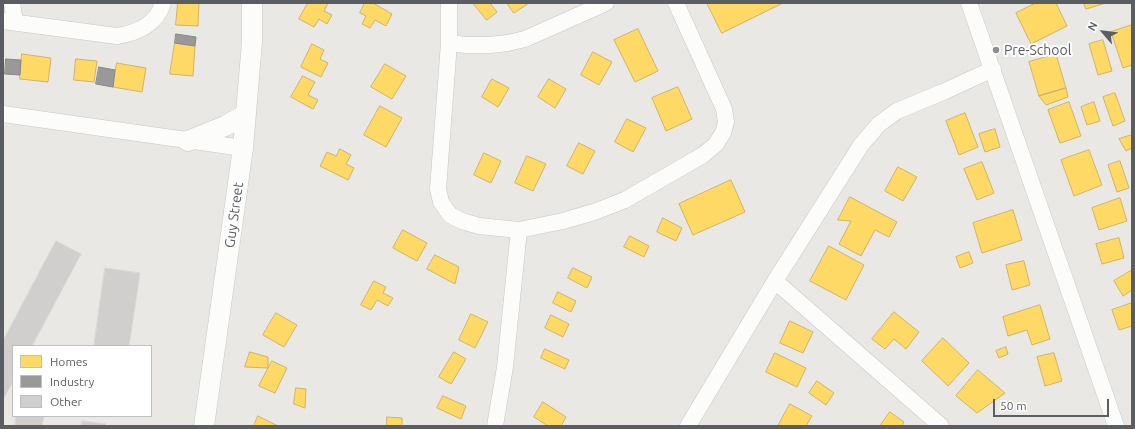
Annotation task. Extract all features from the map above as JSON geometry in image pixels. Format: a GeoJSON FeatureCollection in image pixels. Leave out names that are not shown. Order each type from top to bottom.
{"type":"FeatureCollection","features":[{"type":"Feature","properties":{"kind":"street"},"geometry":{"type":"LineString","coordinates":[[12,3],[9,21],[117,36],[128,34],[144,28],[161,12],[163,3]]}},
{"type":"Feature","properties":{"kind":"street","name":"Guy Street"},"geometry":{"type":"LineString","coordinates":[[204,426],[243,148],[252,42],[252,3]]}},
{"type":"Feature","properties":{"kind":"street"},"geometry":{"type":"LineString","coordinates":[[449,3],[449,43],[438,189],[441,202],[450,215],[462,222],[479,226],[519,230],[563,221],[594,212],[625,200],[703,155],[716,144],[723,133],[726,122],[724,109],[676,3]]}},
{"type":"Feature","properties":{"kind":"street"},"geometry":{"type":"LineString","coordinates":[[449,43],[490,46],[525,39],[606,3]]}},
{"type":"Feature","properties":{"kind":"street"},"geometry":{"type":"LineString","coordinates":[[970,3],[1116,426]]}},
{"type":"Feature","properties":{"kind":"street"},"geometry":{"type":"LineString","coordinates":[[688,426],[775,281],[861,145],[879,124],[897,111],[993,69]]}},
{"type":"Feature","properties":{"kind":"street"},"geometry":{"type":"LineString","coordinates":[[3,114],[243,148]]}},
{"type":"Feature","properties":{"kind":"street"},"geometry":{"type":"LineString","coordinates":[[188,141],[225,126],[246,114]]}},
{"type":"Feature","properties":{"kind":"street"},"geometry":{"type":"LineString","coordinates":[[495,426],[505,367],[519,230]]}},
{"type":"Feature","properties":{"kind":"street"},"geometry":{"type":"LineString","coordinates":[[775,281],[941,426]]}},
{"type":"Feature","properties":{"kind":"building: Homes"},"geometry":{"type":"Polygon","coordinates":[[[178,3],[199,3],[198,26],[176,25],[178,3]]]}},
{"type":"Feature","properties":{"kind":"building: Homes"},"geometry":{"type":"Polygon","coordinates":[[[308,3],[328,3],[324,11],[332,15],[327,24],[319,19],[314,27],[299,19],[308,3]]]}},
{"type":"Feature","properties":{"kind":"building: Homes"},"geometry":{"type":"Polygon","coordinates":[[[365,3],[373,3],[392,14],[386,26],[375,20],[370,28],[362,24],[366,16],[360,13],[365,3]]]}},
{"type":"Feature","properties":{"kind":"building: Homes"},"geometry":{"type":"Polygon","coordinates":[[[473,3],[490,3],[497,12],[487,20],[473,3]]]}},
{"type":"Feature","properties":{"kind":"building: Homes"},"geometry":{"type":"Polygon","coordinates":[[[507,3],[529,3],[514,13],[507,3]]]}},
{"type":"Feature","properties":{"kind":"building: Homes"},"geometry":{"type":"Polygon","coordinates":[[[707,3],[783,3],[722,33],[707,3]]]}},
{"type":"Feature","properties":{"kind":"building: Homes"},"geometry":{"type":"Polygon","coordinates":[[[1036,3],[1056,3],[1067,26],[1031,44],[1016,13],[1036,3]]]}},
{"type":"Feature","properties":{"kind":"building: Homes"},"geometry":{"type":"Polygon","coordinates":[[[1084,3],[1106,3],[1086,9],[1084,3]]]}},
{"type":"Feature","properties":{"kind":"building: Homes"},"geometry":{"type":"Polygon","coordinates":[[[1132,25],[1132,65],[1123,68],[1111,32],[1132,25]]]}},
{"type":"Feature","properties":{"kind":"building: Homes"},"geometry":{"type":"Polygon","coordinates":[[[638,29],[658,71],[635,82],[614,40],[638,29]]]}},
{"type":"Feature","properties":{"kind":"building: Homes"},"geometry":{"type":"Polygon","coordinates":[[[1103,40],[1112,71],[1098,75],[1089,44],[1103,40]]]}},
{"type":"Feature","properties":{"kind":"building: Homes"},"geometry":{"type":"Polygon","coordinates":[[[175,43],[195,46],[193,76],[170,74],[175,43]]]}},
{"type":"Feature","properties":{"kind":"building: Homes"},"geometry":{"type":"Polygon","coordinates":[[[312,44],[324,50],[320,59],[328,63],[321,77],[301,67],[312,44]]]}},
{"type":"Feature","properties":{"kind":"building: Homes"},"geometry":{"type":"Polygon","coordinates":[[[593,52],[612,62],[599,85],[581,75],[593,52]]]}},
{"type":"Feature","properties":{"kind":"building: Homes"},"geometry":{"type":"Polygon","coordinates":[[[22,54],[51,58],[48,82],[20,79],[22,54]]]}},
{"type":"Feature","properties":{"kind":"building: Homes"},"geometry":{"type":"Polygon","coordinates":[[[1056,54],[1066,88],[1039,96],[1029,62],[1056,54]]]}},
{"type":"Feature","properties":{"kind":"building: Homes"},"geometry":{"type":"Polygon","coordinates":[[[76,59],[97,61],[94,82],[74,80],[76,59]]]}},
{"type":"Feature","properties":{"kind":"building: Homes"},"geometry":{"type":"Polygon","coordinates":[[[117,63],[146,68],[142,92],[113,87],[117,63]]]}},
{"type":"Feature","properties":{"kind":"building: Homes"},"geometry":{"type":"Polygon","coordinates":[[[385,64],[406,76],[392,99],[371,87],[385,64]]]}},
{"type":"Feature","properties":{"kind":"building: Homes"},"geometry":{"type":"Polygon","coordinates":[[[303,76],[315,82],[308,95],[318,100],[313,109],[291,97],[303,76]]]}},
{"type":"Feature","properties":{"kind":"building: Homes"},"geometry":{"type":"Polygon","coordinates":[[[492,79],[509,88],[498,107],[482,97],[492,79]]]}},
{"type":"Feature","properties":{"kind":"building: Homes"},"geometry":{"type":"Polygon","coordinates":[[[549,79],[566,89],[555,108],[538,97],[549,79]]]}},
{"type":"Feature","properties":{"kind":"building: Homes"},"geometry":{"type":"Polygon","coordinates":[[[678,87],[692,119],[666,131],[652,98],[678,87]]]}},
{"type":"Feature","properties":{"kind":"building: Homes"},"geometry":{"type":"Polygon","coordinates":[[[1066,88],[1068,97],[1046,105],[1039,96],[1066,88]]]}},
{"type":"Feature","properties":{"kind":"building: Homes"},"geometry":{"type":"Polygon","coordinates":[[[1115,93],[1125,121],[1113,126],[1103,97],[1115,93]]]}},
{"type":"Feature","properties":{"kind":"building: Homes"},"geometry":{"type":"Polygon","coordinates":[[[1069,102],[1081,136],[1060,143],[1048,110],[1069,102]]]}},
{"type":"Feature","properties":{"kind":"building: Homes"},"geometry":{"type":"Polygon","coordinates":[[[1094,102],[1100,121],[1087,125],[1081,107],[1094,102]]]}},
{"type":"Feature","properties":{"kind":"building: Homes"},"geometry":{"type":"Polygon","coordinates":[[[380,106],[402,118],[386,147],[364,135],[380,106]]]}},
{"type":"Feature","properties":{"kind":"building: Homes"},"geometry":{"type":"Polygon","coordinates":[[[965,113],[978,147],[959,155],[946,121],[965,113]]]}},
{"type":"Feature","properties":{"kind":"building: Homes"},"geometry":{"type":"Polygon","coordinates":[[[627,119],[646,128],[633,152],[615,142],[627,119]]]}},
{"type":"Feature","properties":{"kind":"building: Homes"},"geometry":{"type":"Polygon","coordinates":[[[995,129],[1000,147],[985,152],[979,134],[995,129]]]}},
{"type":"Feature","properties":{"kind":"building: Homes"},"geometry":{"type":"Polygon","coordinates":[[[1132,135],[1132,148],[1126,151],[1119,139],[1132,135]]]}},
{"type":"Feature","properties":{"kind":"building: Homes"},"geometry":{"type":"Polygon","coordinates":[[[579,143],[595,151],[583,174],[567,166],[579,143]]]}},
{"type":"Feature","properties":{"kind":"building: Homes"},"geometry":{"type":"Polygon","coordinates":[[[340,149],[351,155],[346,164],[354,168],[348,180],[320,166],[327,152],[336,156],[340,149]]]}},
{"type":"Feature","properties":{"kind":"building: Homes"},"geometry":{"type":"Polygon","coordinates":[[[1089,150],[1102,185],[1074,196],[1061,160],[1089,150]]]}},
{"type":"Feature","properties":{"kind":"building: Homes"},"geometry":{"type":"Polygon","coordinates":[[[484,153],[501,161],[491,183],[474,175],[484,153]]]}},
{"type":"Feature","properties":{"kind":"building: Homes"},"geometry":{"type":"Polygon","coordinates":[[[527,156],[546,164],[533,191],[515,183],[527,156]]]}},
{"type":"Feature","properties":{"kind":"building: Homes"},"geometry":{"type":"Polygon","coordinates":[[[1120,161],[1129,188],[1117,192],[1108,165],[1120,161]]]}},
{"type":"Feature","properties":{"kind":"building: Homes"},"geometry":{"type":"Polygon","coordinates":[[[982,162],[994,193],[977,200],[964,169],[982,162]]]}},
{"type":"Feature","properties":{"kind":"building: Homes"},"geometry":{"type":"Polygon","coordinates":[[[898,167],[917,177],[903,201],[885,191],[898,167]]]}},
{"type":"Feature","properties":{"kind":"building: Homes"},"geometry":{"type":"Polygon","coordinates":[[[731,180],[745,212],[693,235],[679,204],[731,180]]]}},
{"type":"Feature","properties":{"kind":"building: Homes"},"geometry":{"type":"Polygon","coordinates":[[[850,197],[897,222],[889,237],[875,230],[861,256],[839,244],[851,221],[838,220],[850,197]]]}},
{"type":"Feature","properties":{"kind":"building: Homes"},"geometry":{"type":"Polygon","coordinates":[[[1120,198],[1127,221],[1099,230],[1092,208],[1120,198]]]}},
{"type":"Feature","properties":{"kind":"building: Homes"},"geometry":{"type":"Polygon","coordinates":[[[1013,210],[1022,240],[982,253],[973,223],[1013,210]]]}},
{"type":"Feature","properties":{"kind":"building: Homes"},"geometry":{"type":"Polygon","coordinates":[[[663,218],[682,228],[676,241],[657,232],[663,218]]]}},
{"type":"Feature","properties":{"kind":"building: Homes"},"geometry":{"type":"Polygon","coordinates":[[[403,230],[427,243],[417,261],[393,248],[403,230]]]}},
{"type":"Feature","properties":{"kind":"building: Homes"},"geometry":{"type":"Polygon","coordinates":[[[630,236],[649,246],[644,257],[624,247],[630,236]]]}},
{"type":"Feature","properties":{"kind":"building: Homes"},"geometry":{"type":"Polygon","coordinates":[[[1119,238],[1124,258],[1102,264],[1096,244],[1119,238]]]}},
{"type":"Feature","properties":{"kind":"building: Homes"},"geometry":{"type":"Polygon","coordinates":[[[829,246],[864,265],[846,300],[810,281],[829,246]]]}},
{"type":"Feature","properties":{"kind":"building: Homes"},"geometry":{"type":"Polygon","coordinates":[[[969,252],[973,263],[960,268],[956,257],[969,252]]]}},
{"type":"Feature","properties":{"kind":"building: Homes"},"geometry":{"type":"Polygon","coordinates":[[[435,255],[459,267],[455,284],[427,269],[435,255]]]}},
{"type":"Feature","properties":{"kind":"building: Homes"},"geometry":{"type":"Polygon","coordinates":[[[1024,261],[1030,285],[1012,290],[1006,265],[1024,261]]]}},
{"type":"Feature","properties":{"kind":"building: Homes"},"geometry":{"type":"Polygon","coordinates":[[[573,268],[592,277],[587,288],[568,278],[573,268]]]}},
{"type":"Feature","properties":{"kind":"building: Homes"},"geometry":{"type":"Polygon","coordinates":[[[1132,270],[1132,290],[1123,296],[1114,281],[1132,270]]]}},
{"type":"Feature","properties":{"kind":"building: Homes"},"geometry":{"type":"Polygon","coordinates":[[[374,281],[386,287],[383,293],[393,298],[388,306],[377,300],[371,310],[361,305],[374,281]]]}},
{"type":"Feature","properties":{"kind":"building: Homes"},"geometry":{"type":"Polygon","coordinates":[[[558,292],[576,301],[571,312],[553,303],[558,292]]]}},
{"type":"Feature","properties":{"kind":"building: Homes"},"geometry":{"type":"Polygon","coordinates":[[[1132,303],[1132,326],[1119,330],[1112,310],[1132,303]]]}},
{"type":"Feature","properties":{"kind":"building: Homes"},"geometry":{"type":"Polygon","coordinates":[[[1040,305],[1050,339],[1032,345],[1027,330],[1008,336],[1003,317],[1040,305]]]}},
{"type":"Feature","properties":{"kind":"building: Homes"},"geometry":{"type":"Polygon","coordinates":[[[894,312],[919,332],[906,349],[894,339],[885,349],[872,339],[894,312]]]}},
{"type":"Feature","properties":{"kind":"building: Homes"},"geometry":{"type":"Polygon","coordinates":[[[276,313],[297,325],[284,347],[263,335],[276,313]]]}},
{"type":"Feature","properties":{"kind":"building: Homes"},"geometry":{"type":"Polygon","coordinates":[[[471,314],[488,322],[475,348],[459,340],[471,314]]]}},
{"type":"Feature","properties":{"kind":"building: Homes"},"geometry":{"type":"Polygon","coordinates":[[[551,315],[569,324],[563,337],[545,328],[551,315]]]}},
{"type":"Feature","properties":{"kind":"building: Homes"},"geometry":{"type":"Polygon","coordinates":[[[790,321],[813,332],[803,353],[780,343],[790,321]]]}},
{"type":"Feature","properties":{"kind":"building: Homes"},"geometry":{"type":"Polygon","coordinates":[[[943,338],[969,363],[948,386],[922,361],[943,338]]]}},
{"type":"Feature","properties":{"kind":"building: Homes"},"geometry":{"type":"Polygon","coordinates":[[[1006,347],[1008,354],[999,358],[996,351],[1006,347]]]}},
{"type":"Feature","properties":{"kind":"building: Homes"},"geometry":{"type":"Polygon","coordinates":[[[545,349],[569,360],[565,369],[541,358],[545,349]]]}},
{"type":"Feature","properties":{"kind":"building: Homes"},"geometry":{"type":"Polygon","coordinates":[[[250,352],[268,357],[268,368],[245,367],[250,352]]]}},
{"type":"Feature","properties":{"kind":"building: Homes"},"geometry":{"type":"Polygon","coordinates":[[[454,352],[466,359],[451,384],[439,377],[454,352]]]}},
{"type":"Feature","properties":{"kind":"building: Homes"},"geometry":{"type":"Polygon","coordinates":[[[775,353],[806,368],[797,387],[766,372],[775,353]]]}},
{"type":"Feature","properties":{"kind":"building: Homes"},"geometry":{"type":"Polygon","coordinates":[[[1054,353],[1062,381],[1045,386],[1037,357],[1054,353]]]}},
{"type":"Feature","properties":{"kind":"building: Homes"},"geometry":{"type":"Polygon","coordinates":[[[272,361],[287,368],[275,393],[259,386],[272,361]]]}},
{"type":"Feature","properties":{"kind":"building: Homes"},"geometry":{"type":"Polygon","coordinates":[[[978,370],[1005,393],[977,413],[956,396],[978,370]]]}},
{"type":"Feature","properties":{"kind":"building: Homes"},"geometry":{"type":"Polygon","coordinates":[[[817,381],[834,393],[826,405],[809,393],[817,381]]]}},
{"type":"Feature","properties":{"kind":"building: Homes"},"geometry":{"type":"Polygon","coordinates":[[[296,388],[306,389],[305,408],[294,404],[296,388]]]}},
{"type":"Feature","properties":{"kind":"building: Homes"},"geometry":{"type":"Polygon","coordinates":[[[443,396],[466,406],[461,419],[437,408],[443,396]]]}},
{"type":"Feature","properties":{"kind":"building: Homes"},"geometry":{"type":"Polygon","coordinates":[[[543,402],[566,417],[561,426],[548,426],[534,417],[543,402]]]}},
{"type":"Feature","properties":{"kind":"building: Homes"},"geometry":{"type":"Polygon","coordinates":[[[790,404],[812,416],[806,426],[778,426],[790,404]]]}},
{"type":"Feature","properties":{"kind":"building: Homes"},"geometry":{"type":"Polygon","coordinates":[[[890,412],[904,422],[902,426],[880,426],[890,412]]]}},
{"type":"Feature","properties":{"kind":"building: Homes"},"geometry":{"type":"Polygon","coordinates":[[[258,416],[278,426],[254,426],[258,416]]]}},
{"type":"Feature","properties":{"kind":"building: Homes"},"geometry":{"type":"Polygon","coordinates":[[[387,417],[402,418],[402,426],[387,426],[387,417]]]}},
{"type":"Feature","properties":{"kind":"building: Industry"},"geometry":{"type":"Polygon","coordinates":[[[176,34],[196,37],[195,46],[175,43],[176,34]]]}},
{"type":"Feature","properties":{"kind":"building: Industry"},"geometry":{"type":"Polygon","coordinates":[[[6,59],[21,60],[20,75],[5,74],[6,59]]]}},
{"type":"Feature","properties":{"kind":"building: Industry"},"geometry":{"type":"Polygon","coordinates":[[[99,67],[115,70],[113,87],[96,84],[99,67]]]}},
{"type":"Feature","properties":{"kind":"building: Other"},"geometry":{"type":"Polygon","coordinates":[[[56,241],[81,254],[33,345],[12,345],[12,383],[3,400],[3,341],[56,241]]]}},
{"type":"Feature","properties":{"kind":"building: Other"},"geometry":{"type":"Polygon","coordinates":[[[105,268],[140,273],[129,345],[94,345],[105,268]]]}},
{"type":"Feature","properties":{"kind":"building: Other"},"geometry":{"type":"Polygon","coordinates":[[[16,417],[44,417],[42,426],[15,426],[16,417]]]}},
{"type":"Feature","properties":{"kind":"building: Other"},"geometry":{"type":"Polygon","coordinates":[[[82,421],[106,424],[105,426],[81,426],[82,421]]]}},
{"type":"Feature","properties":{"kind":"place","name":"Pre-School"},"geometry":{"type":"Point","coordinates":[996,50]}}]}
